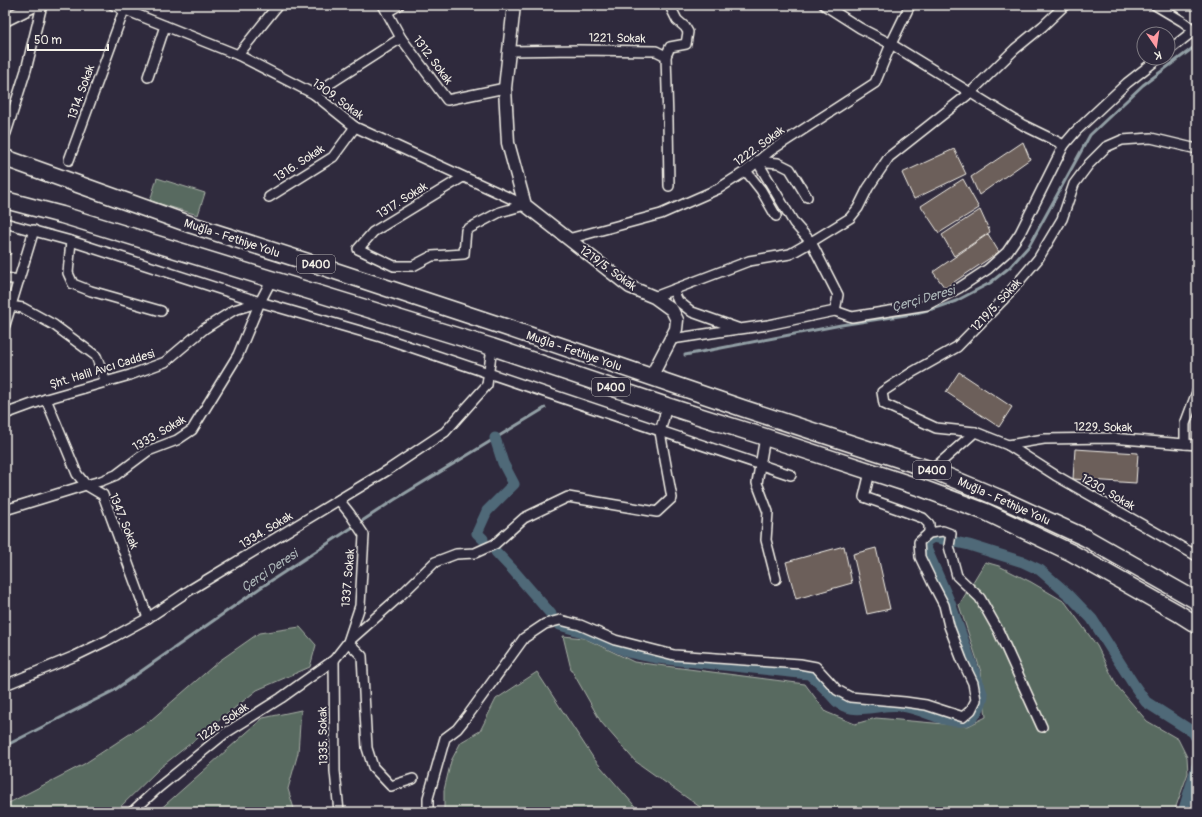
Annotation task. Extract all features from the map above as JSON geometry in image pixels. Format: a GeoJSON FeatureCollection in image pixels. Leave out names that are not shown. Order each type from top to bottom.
{"type":"FeatureCollection","features":[{"type":"Feature","properties":{"kind":"highway","name":"Muğla - Fethiye Yolu"},"geometry":{"type":"LineString","coordinates":[[5,158],[192,225],[314,264],[932,470],[999,498],[1086,538],[1197,601]]}},
{"type":"Feature","properties":{"kind":"highway","name":"Muğla - Fethiye Yolu"},"geometry":{"type":"LineString","coordinates":[[5,200],[62,215],[492,347],[667,406],[924,489],[986,512],[1072,553],[1197,625]]}},
{"type":"Feature","properties":{"kind":"street"},"geometry":{"type":"LineString","coordinates":[[7,20],[35,5]]}},
{"type":"Feature","properties":{"kind":"street"},"geometry":{"type":"LineString","coordinates":[[6,133],[26,70],[42,5]]}},
{"type":"Feature","properties":{"kind":"street","name":"1309. Sokak"},"geometry":{"type":"LineString","coordinates":[[113,5],[238,55],[314,94],[355,127],[463,177],[526,204]]}},
{"type":"Feature","properties":{"kind":"street"},"geometry":{"type":"LineString","coordinates":[[238,55],[278,5]]}},
{"type":"Feature","properties":{"kind":"street"},"geometry":{"type":"LineString","coordinates":[[385,8],[399,5]]}},
{"type":"Feature","properties":{"kind":"street"},"geometry":{"type":"LineString","coordinates":[[514,5],[505,88],[508,143],[526,204]]}},
{"type":"Feature","properties":{"kind":"street"},"geometry":{"type":"LineString","coordinates":[[668,186],[666,56],[670,47],[686,44],[688,32],[677,20],[672,10],[672,5]]}},
{"type":"Feature","properties":{"kind":"street"},"geometry":{"type":"LineString","coordinates":[[824,5],[860,28],[891,44],[1023,125],[1064,145]]}},
{"type":"Feature","properties":{"kind":"street","name":"1222. Sokak"},"geometry":{"type":"LineString","coordinates":[[568,239],[661,214],[718,189],[746,171],[770,151],[875,83],[891,44],[910,5]]}},
{"type":"Feature","properties":{"kind":"street"},"geometry":{"type":"LineString","coordinates":[[654,297],[749,261],[790,254],[850,218],[858,208],[868,188],[889,157],[970,93],[1015,49],[1043,26],[1065,5]]}},
{"type":"Feature","properties":{"kind":"street"},"geometry":{"type":"LineString","coordinates":[[1155,5],[1196,29],[1176,45]]}},
{"type":"Feature","properties":{"kind":"street","name":"1312. Sokak"},"geometry":{"type":"LineString","coordinates":[[385,8],[401,38],[448,100],[505,88]]}},
{"type":"Feature","properties":{"kind":"street","name":"1314. Sokak"},"geometry":{"type":"LineString","coordinates":[[69,160],[124,10]]}},
{"type":"Feature","properties":{"kind":"street"},"geometry":{"type":"LineString","coordinates":[[148,78],[165,26]]}},
{"type":"Feature","properties":{"kind":"street"},"geometry":{"type":"LineString","coordinates":[[314,94],[401,38]]}},
{"type":"Feature","properties":{"kind":"street","name":"1221. Sokak"},"geometry":{"type":"LineString","coordinates":[[509,51],[656,51],[666,56]]}},
{"type":"Feature","properties":{"kind":"street"},"geometry":{"type":"LineString","coordinates":[[672,339],[768,325],[835,311],[852,317],[927,305],[959,288],[988,268],[1007,252],[1020,233],[1064,145],[1076,131],[1127,83],[1149,66]]}},
{"type":"Feature","properties":{"kind":"street","name":"1316. Sokak"},"geometry":{"type":"LineString","coordinates":[[269,196],[333,157],[355,127]]}},
{"type":"Feature","properties":{"kind":"street","name":"1219/5. Sokak"},"geometry":{"type":"LineString","coordinates":[[1008,444],[975,432],[936,428],[884,404],[882,392],[911,373],[957,347],[1003,300],[1038,259],[1062,219],[1074,184],[1089,164],[1106,147],[1122,140],[1151,138],[1197,149]]}},
{"type":"Feature","properties":{"kind":"street"},"geometry":{"type":"LineString","coordinates":[[757,161],[778,163],[790,169],[806,197]]}},
{"type":"Feature","properties":{"kind":"street"},"geometry":{"type":"LineString","coordinates":[[757,161],[794,223],[811,242],[838,295],[835,311]]}},
{"type":"Feature","properties":{"kind":"street"},"geometry":{"type":"LineString","coordinates":[[746,171],[761,190],[776,216]]}},
{"type":"Feature","properties":{"kind":"street","name":"1317. Sokak"},"geometry":{"type":"LineString","coordinates":[[463,177],[373,232],[358,249],[394,266],[413,266],[432,256],[464,254],[466,230],[500,212],[526,204]]}},
{"type":"Feature","properties":{"kind":"street","name":"1219/5. Sokak"},"geometry":{"type":"LineString","coordinates":[[526,204],[630,288],[654,297],[672,310],[677,320],[676,329],[651,377]]}},
{"type":"Feature","properties":{"kind":"street"},"geometry":{"type":"LineString","coordinates":[[5,223],[71,241],[260,302],[381,337],[760,466],[791,475]]}},
{"type":"Feature","properties":{"kind":"street"},"geometry":{"type":"LineString","coordinates":[[5,325],[34,230]]}},
{"type":"Feature","properties":{"kind":"street"},"geometry":{"type":"LineString","coordinates":[[71,241],[68,274],[72,284],[162,311]]}},
{"type":"Feature","properties":{"kind":"street"},"geometry":{"type":"LineString","coordinates":[[5,278],[18,280]]}},
{"type":"Feature","properties":{"kind":"street"},"geometry":{"type":"LineString","coordinates":[[260,302],[272,279]]}},
{"type":"Feature","properties":{"kind":"street"},"geometry":{"type":"LineString","coordinates":[[673,290],[678,301],[692,312],[740,329]]}},
{"type":"Feature","properties":{"kind":"street","name":"Şht. Halil Avcı Caddesi"},"geometry":{"type":"LineString","coordinates":[[5,414],[46,398],[130,375],[165,362],[204,328],[234,310],[260,302]]}},
{"type":"Feature","properties":{"kind":"street","name":"1333. Sokak"},"geometry":{"type":"LineString","coordinates":[[5,510],[37,501],[86,484],[101,481],[116,475],[148,451],[177,440],[192,430],[238,355],[260,302]]}},
{"type":"Feature","properties":{"kind":"street"},"geometry":{"type":"LineString","coordinates":[[10,306],[23,308],[54,325],[96,356],[106,382]]}},
{"type":"Feature","properties":{"kind":"street","name":"1334. Sokak"},"geometry":{"type":"LineString","coordinates":[[5,685],[75,656],[148,618],[190,590],[388,470],[445,432],[486,385],[492,347]]}},
{"type":"Feature","properties":{"kind":"street"},"geometry":{"type":"LineString","coordinates":[[1185,444],[1185,424],[1197,392]]}},
{"type":"Feature","properties":{"kind":"street","name":"1347. Sokak"},"geometry":{"type":"LineString","coordinates":[[46,398],[77,474],[86,484],[103,495],[148,618]]}},
{"type":"Feature","properties":{"kind":"street"},"geometry":{"type":"LineString","coordinates":[[413,779],[391,786],[372,767],[367,748],[362,656],[348,642],[399,597],[435,562],[456,554],[475,553],[495,544],[524,518],[568,497],[657,512],[672,498],[660,432],[667,406]]}},
{"type":"Feature","properties":{"kind":"street"},"geometry":{"type":"LineString","coordinates":[[932,470],[975,432]]}},
{"type":"Feature","properties":{"kind":"street"},"geometry":{"type":"LineString","coordinates":[[765,437],[757,483],[768,512],[766,540],[776,579]]}},
{"type":"Feature","properties":{"kind":"street","name":"1229. Sokak"},"geometry":{"type":"LineString","coordinates":[[1008,444],[1044,439],[1111,438],[1197,445]]}},
{"type":"Feature","properties":{"kind":"street","name":"1230. Sokak"},"geometry":{"type":"LineString","coordinates":[[1008,444],[1055,475],[1197,556]]}},
{"type":"Feature","properties":{"kind":"street"},"geometry":{"type":"LineString","coordinates":[[870,472],[864,497],[923,518],[929,524],[928,533]]}},
{"type":"Feature","properties":{"kind":"street","name":"1337. Sokak"},"geometry":{"type":"LineString","coordinates":[[334,660],[348,642],[360,606],[364,536],[339,500]]}},
{"type":"Feature","properties":{"kind":"street"},"geometry":{"type":"LineString","coordinates":[[428,812],[428,798],[445,738],[457,729],[469,714],[524,638],[545,624],[560,620],[580,625],[615,640],[674,655],[800,664],[816,668],[837,690],[850,696],[926,705],[963,717],[971,710],[976,700],[973,683],[962,660],[949,626],[944,605],[920,557],[919,542],[928,533],[943,531],[951,534],[949,546],[957,576],[980,598],[998,630],[1042,727]]}},
{"type":"Feature","properties":{"kind":"street","name":"1228. Sokak"},"geometry":{"type":"LineString","coordinates":[[132,812],[158,788],[224,734],[281,698],[334,660]]}},
{"type":"Feature","properties":{"kind":"street","name":"1335. Sokak"},"geometry":{"type":"LineString","coordinates":[[334,660],[335,771],[339,812]]}},
{"type":"Feature","properties":{"kind":"green space"},"geometry":{"type":"Polygon","coordinates":[[[157,178],[205,193],[198,215],[150,201],[157,178]]]}},
{"type":"Feature","properties":{"kind":"green space"},"geometry":{"type":"Polygon","coordinates":[[[985,562],[999,566],[1031,582],[1065,602],[1097,646],[1117,686],[1147,721],[1178,739],[1187,757],[1188,773],[1174,812],[707,812],[635,761],[601,722],[571,669],[563,636],[584,638],[634,662],[805,684],[826,712],[855,724],[876,718],[968,726],[986,717],[981,672],[959,605],[985,562]]]}},
{"type":"Feature","properties":{"kind":"green space"},"geometry":{"type":"Polygon","coordinates":[[[300,627],[316,645],[310,667],[257,690],[161,767],[115,812],[5,812],[5,805],[84,764],[151,720],[219,661],[259,633],[300,627]]]}},
{"type":"Feature","properties":{"kind":"green space"},"geometry":{"type":"Polygon","coordinates":[[[537,672],[594,759],[640,812],[444,812],[444,790],[451,761],[461,742],[480,731],[496,699],[537,672]]]}},
{"type":"Feature","properties":{"kind":"green space"},"geometry":{"type":"Polygon","coordinates":[[[301,710],[298,753],[288,789],[295,812],[157,812],[263,718],[301,710]]]}},
{"type":"Feature","properties":{"kind":"building"},"geometry":{"type":"Polygon","coordinates":[[[1023,142],[1030,159],[979,195],[971,177],[1023,142]]]}},
{"type":"Feature","properties":{"kind":"building"},"geometry":{"type":"Polygon","coordinates":[[[954,149],[966,174],[914,199],[902,173],[954,149]]]}},
{"type":"Feature","properties":{"kind":"building"},"geometry":{"type":"Polygon","coordinates":[[[963,179],[979,208],[939,233],[921,206],[963,179]]]}},
{"type":"Feature","properties":{"kind":"building"},"geometry":{"type":"Polygon","coordinates":[[[980,210],[990,232],[954,256],[942,235],[980,210]]]}},
{"type":"Feature","properties":{"kind":"building"},"geometry":{"type":"Polygon","coordinates":[[[988,234],[999,252],[945,288],[933,272],[988,234]]]}},
{"type":"Feature","properties":{"kind":"building"},"geometry":{"type":"Polygon","coordinates":[[[5,239],[11,254],[5,256],[5,239]]]}},
{"type":"Feature","properties":{"kind":"building"},"geometry":{"type":"Polygon","coordinates":[[[959,372],[1012,407],[999,427],[946,392],[959,372]]]}},
{"type":"Feature","properties":{"kind":"building"},"geometry":{"type":"Polygon","coordinates":[[[1075,449],[1138,453],[1136,483],[1073,479],[1075,449]]]}},
{"type":"Feature","properties":{"kind":"building"},"geometry":{"type":"Polygon","coordinates":[[[844,546],[852,583],[796,599],[786,562],[844,546]]]}},
{"type":"Feature","properties":{"kind":"building"},"geometry":{"type":"Polygon","coordinates":[[[876,548],[890,609],[867,614],[853,554],[876,548]]]}},
{"type":"Feature","properties":{"kind":"waterway","name":"Çerçi Deresi"},"geometry":{"type":"LineString","coordinates":[[685,355],[841,325],[912,314],[956,301],[990,283],[1010,267],[1029,246],[1090,135],[1143,85],[1197,45]]}},
{"type":"Feature","properties":{"kind":"waterway","name":"Çerçi Deresi"},"geometry":{"type":"LineString","coordinates":[[5,746],[113,691],[260,588],[394,500],[545,408]]}},
{"type":"Feature","properties":{"kind":"waterway"},"geometry":{"type":"LineString","coordinates":[[483,539],[477,533],[487,511],[514,484],[503,463],[495,438]]}},
{"type":"Feature","properties":{"kind":"waterway"},"geometry":{"type":"LineString","coordinates":[[560,625],[586,633],[628,652],[657,658],[809,674],[837,702],[854,709],[901,706],[917,709],[947,720],[963,721],[971,718],[977,712],[983,696],[950,603],[925,546],[925,542],[933,537],[969,545],[1023,562],[1040,570],[1069,595],[1092,619],[1146,702],[1193,732],[1197,739]]}},
{"type":"Feature","properties":{"kind":"waterway"},"geometry":{"type":"LineString","coordinates":[[496,552],[551,614]]}},
{"type":"Feature","properties":{"kind":"waterway"},"geometry":{"type":"LineString","coordinates":[[1183,812],[1197,766]]}}]}
